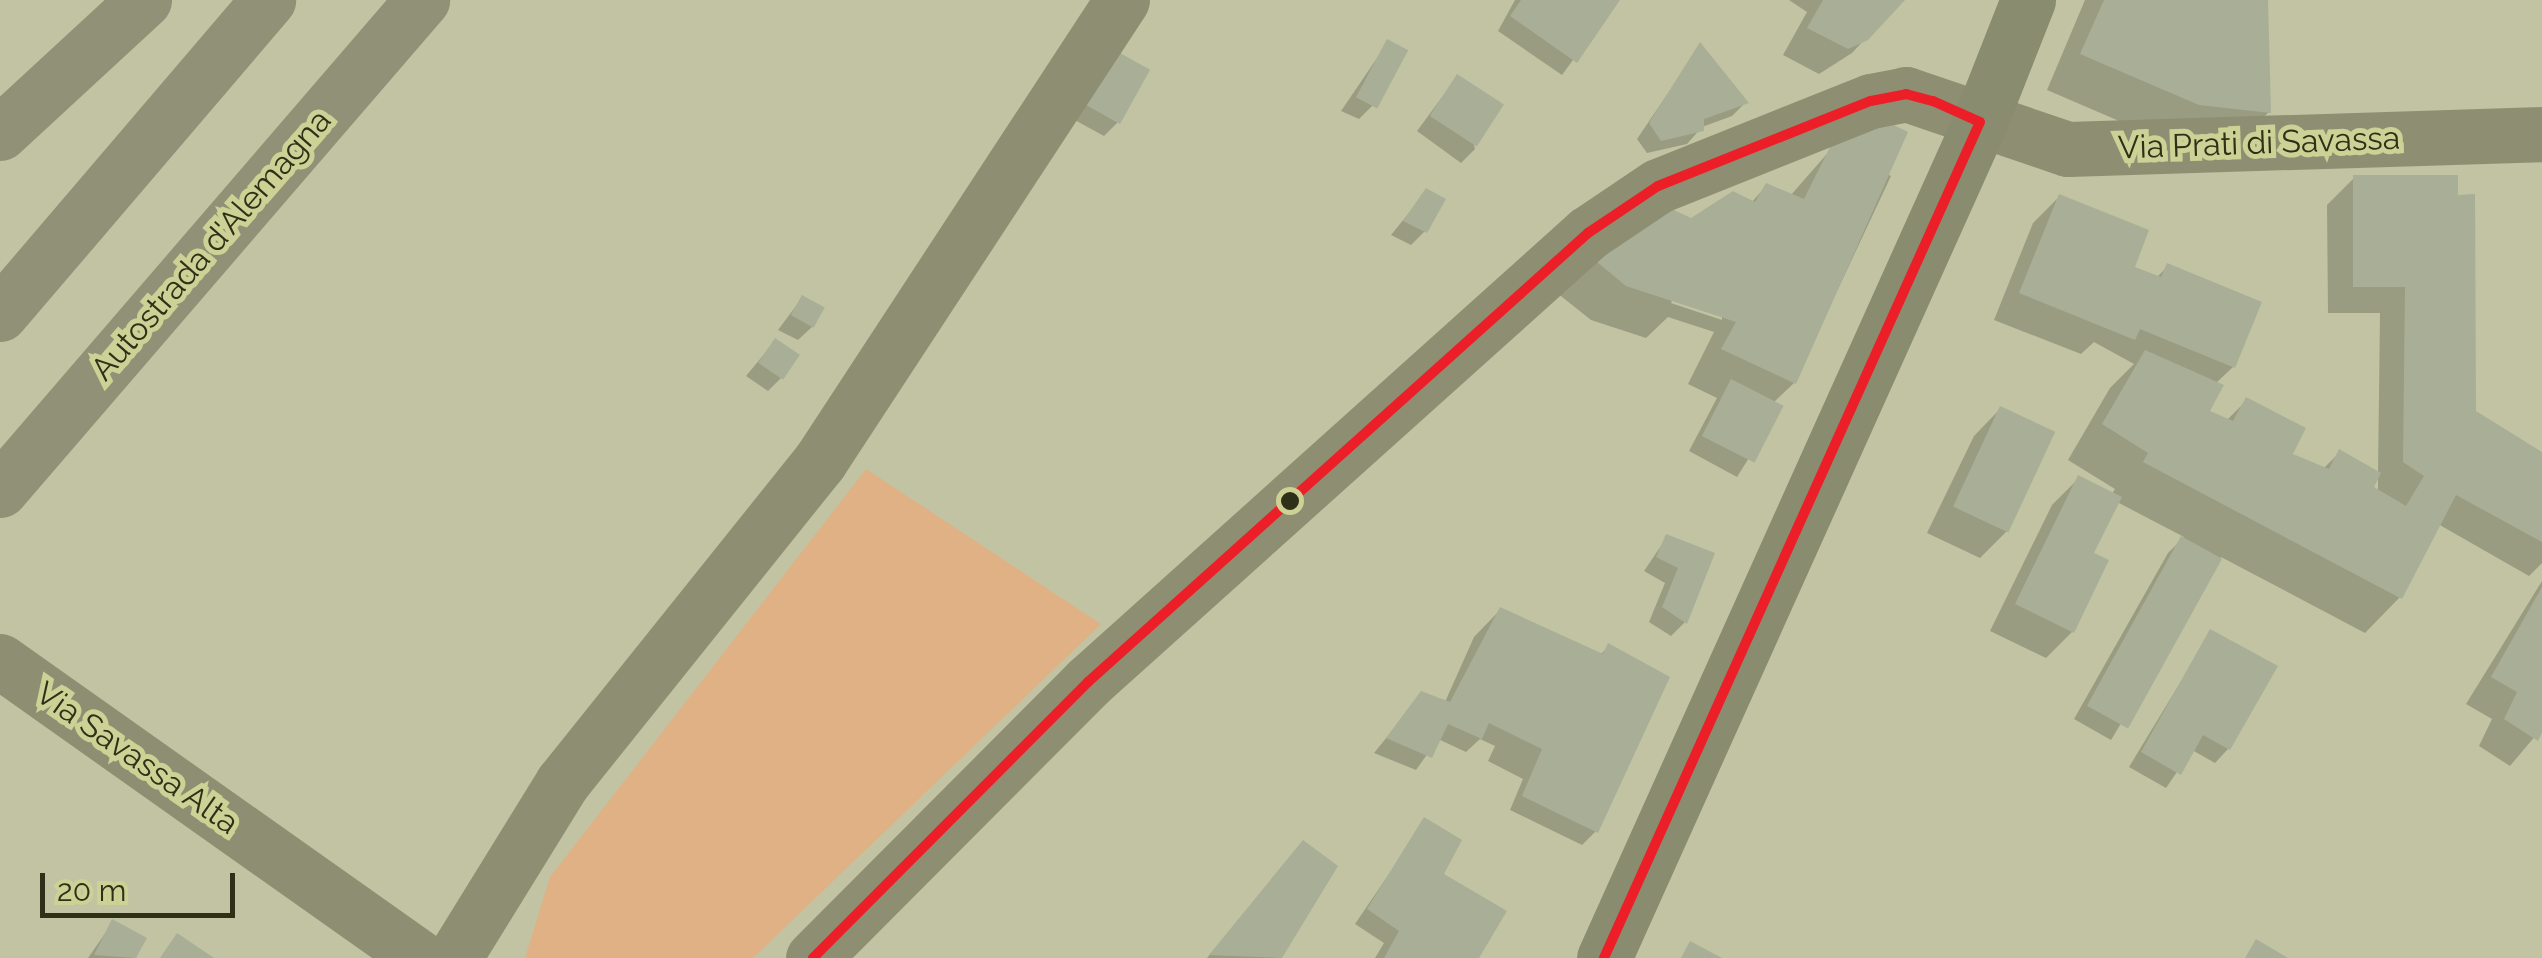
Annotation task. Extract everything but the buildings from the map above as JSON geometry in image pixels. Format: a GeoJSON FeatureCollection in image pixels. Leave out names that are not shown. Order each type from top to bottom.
{"type":"FeatureCollection","features":[{"type":"Feature","properties":{"kind":"highway"},"geometry":{"type":"LineString","coordinates":[[0,132],[144,0]]}},
{"type":"Feature","properties":{"kind":"highway"},"geometry":{"type":"LineString","coordinates":[[0,314],[268,0]]}},
{"type":"Feature","properties":{"kind":"highway","name":"Autostrada d'Alemagna"},"geometry":{"type":"LineString","coordinates":[[0,490],[422,0]]}},
{"type":"Feature","properties":{"kind":"main road"},"geometry":{"type":"LineString","coordinates":[[1604,958],[1980,122],[2028,0]]}},
{"type":"Feature","properties":{"kind":"street"},"geometry":{"type":"LineString","coordinates":[[454,958],[562,783],[820,461],[1122,0]]}},
{"type":"Feature","properties":{"kind":"street","name":"Via Prati di Savassa"},"geometry":{"type":"LineString","coordinates":[[813,958],[1088,682],[1588,233],[1658,186],[1872,101],[1906,94],[2068,150],[2542,134]]}},
{"type":"Feature","properties":{"kind":"street","name":"Via Savassa Alta"},"geometry":{"type":"LineString","coordinates":[[0,661],[420,958]]}},
{"type":"Feature","properties":{"kind":"shaded area"},"geometry":{"type":"Polygon","coordinates":[[[866,469],[1101,624],[753,958],[525,958],[550,877],[866,469]]]}},
{"type":"Feature","properties":{"kind":"transit line"},"geometry":{"type":"LineString","coordinates":[[813,958],[1088,682],[1588,233],[1658,186],[1871,101],[1906,94],[1933,101],[1980,122],[1604,958]]}}]}
